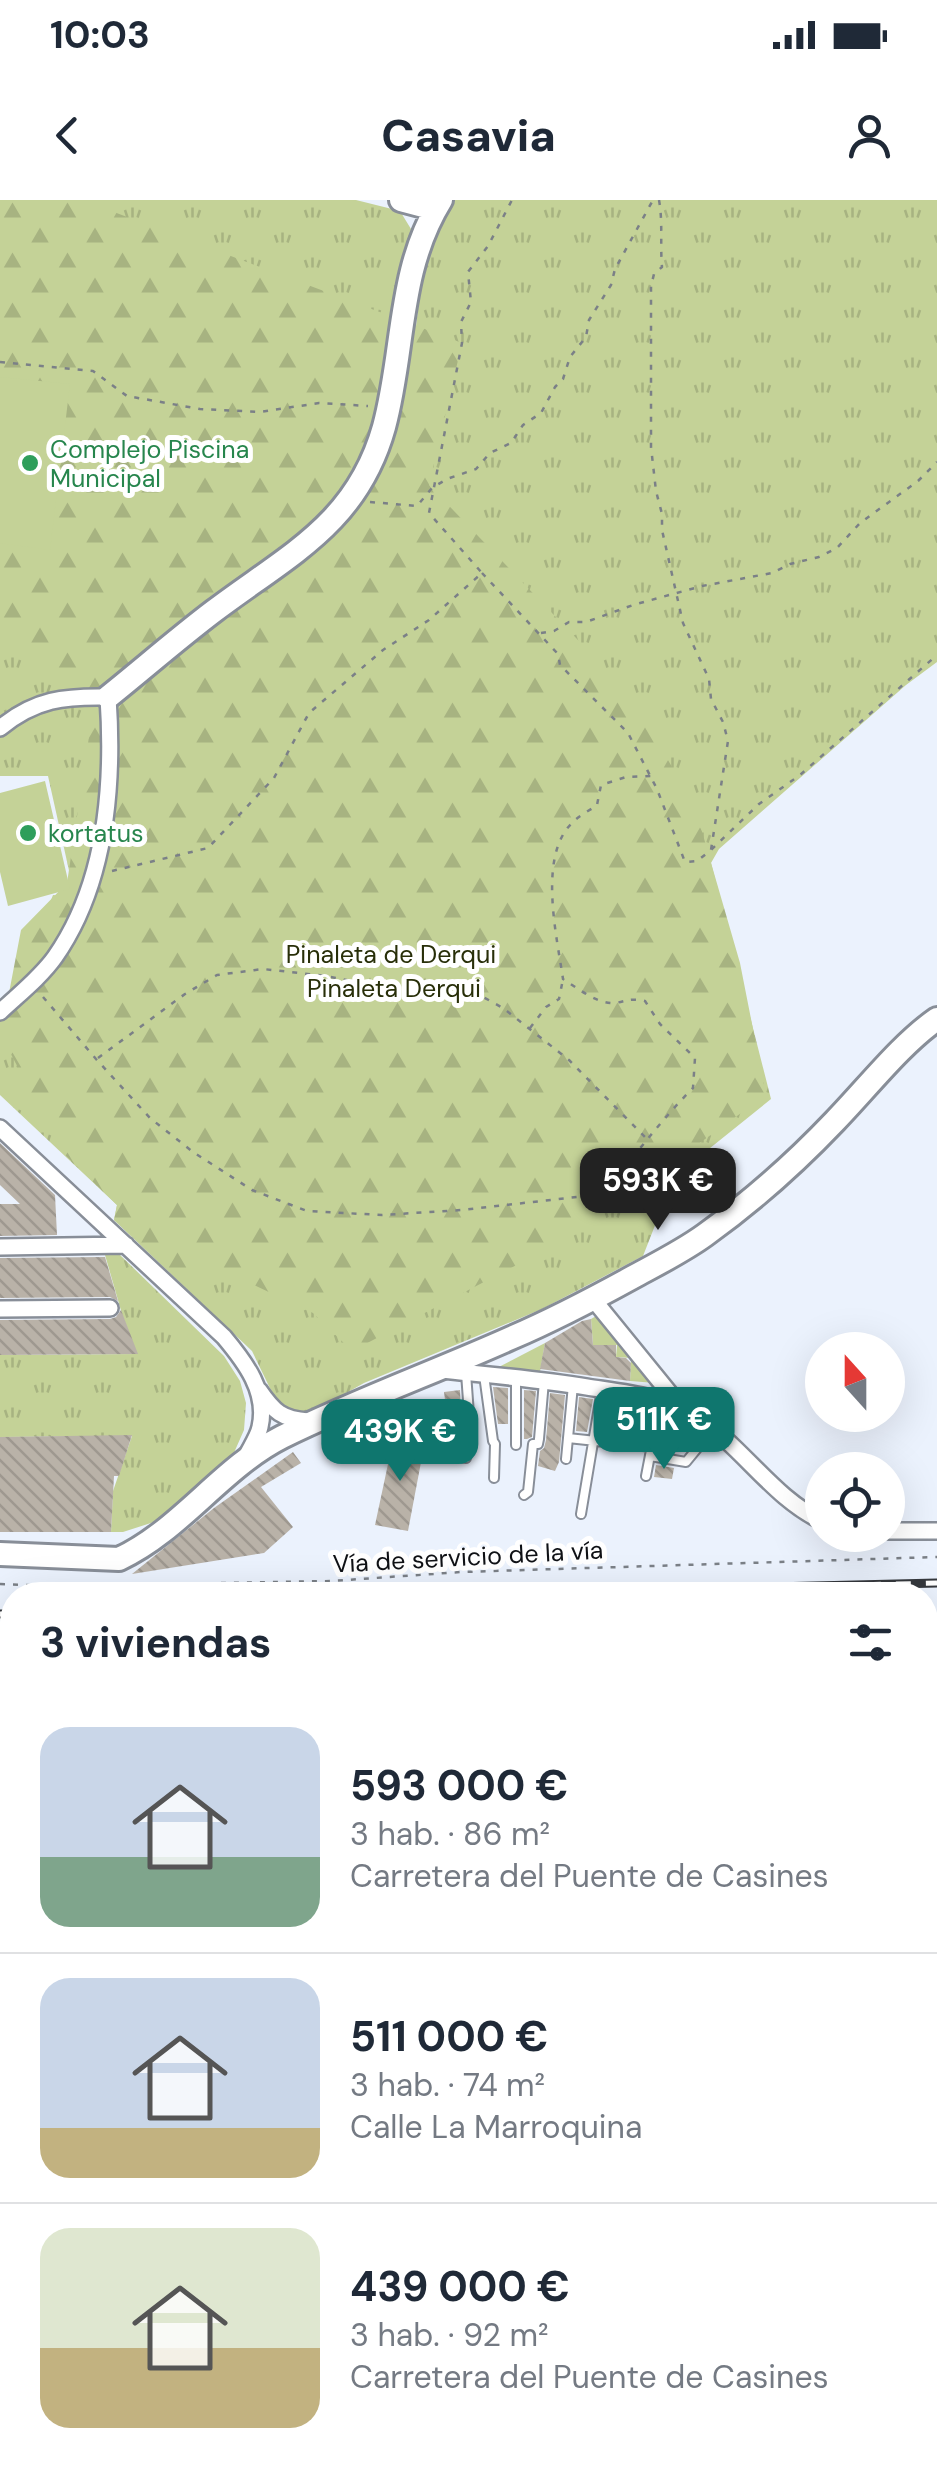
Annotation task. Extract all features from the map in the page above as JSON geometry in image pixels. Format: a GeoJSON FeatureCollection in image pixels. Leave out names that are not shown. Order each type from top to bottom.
{"type":"FeatureCollection","features":[{"type":"Feature","properties":{"kind":"street"},"geometry":{"type":"LineString","coordinates":[[0,728],[54,698],[108,697],[214,611],[300,550],[341,512],[369,470],[387,412],[411,265],[438,204],[401,200]]}},
{"type":"Feature","properties":{"kind":"street"},"geometry":{"type":"LineString","coordinates":[[0,1012],[52,962],[84,906],[100,840],[110,771],[108,697]]}},
{"type":"Feature","properties":{"kind":"street"},"geometry":{"type":"LineString","coordinates":[[271,1433],[317,1422],[511,1339],[702,1238],[751,1200],[833,1124],[937,1019]]}},
{"type":"Feature","properties":{"kind":"street"},"geometry":{"type":"LineString","coordinates":[[0,1128],[224,1338],[278,1412],[287,1419],[317,1422]]}},
{"type":"Feature","properties":{"kind":"street"},"geometry":{"type":"LineString","coordinates":[[0,1248],[126,1245]]}},
{"type":"Feature","properties":{"kind":"street"},"geometry":{"type":"LineString","coordinates":[[593,1299],[683,1409]]}},
{"type":"Feature","properties":{"kind":"street"},"geometry":{"type":"LineString","coordinates":[[0,1310],[110,1308]]}},
{"type":"Feature","properties":{"kind":"street"},"geometry":{"type":"LineString","coordinates":[[434,1370],[544,1381],[657,1399],[683,1409],[713,1429],[805,1509]]}},
{"type":"Feature","properties":{"kind":"street"},"geometry":{"type":"LineString","coordinates":[[258,1387],[261,1411],[271,1433]]}},
{"type":"Feature","properties":{"kind":"street"},"geometry":{"type":"LineString","coordinates":[[0,1554],[119,1559],[133,1552],[197,1504],[282,1427],[278,1412]]}},
{"type":"Feature","properties":{"kind":"street"},"geometry":{"type":"LineString","coordinates":[[905,1530],[937,1531]]}},
{"type":"Feature","properties":{"kind":"lane"},"geometry":{"type":"LineString","coordinates":[[433,1454],[466,1458],[470,1428],[466,1373]]}},
{"type":"Feature","properties":{"kind":"lane"},"geometry":{"type":"LineString","coordinates":[[484,1375],[495,1444],[494,1478]]}},
{"type":"Feature","properties":{"kind":"lane"},"geometry":{"type":"LineString","coordinates":[[516,1378],[516,1445]]}},
{"type":"Feature","properties":{"kind":"lane"},"geometry":{"type":"LineString","coordinates":[[524,1496],[528,1492],[533,1444],[538,1444],[539,1439],[544,1381]]}},
{"type":"Feature","properties":{"kind":"lane"},"geometry":{"type":"LineString","coordinates":[[566,1459],[573,1385]]}},
{"type":"Feature","properties":{"kind":"lane"},"geometry":{"type":"LineString","coordinates":[[582,1514],[602,1389]]}},
{"type":"Feature","properties":{"kind":"lane"},"geometry":{"type":"LineString","coordinates":[[646,1476],[658,1414],[657,1399]]}},
{"type":"Feature","properties":{"kind":"lane"},"geometry":{"type":"LineString","coordinates":[[568,1438],[593,1439],[686,1462],[713,1429]]}},
{"type":"Feature","properties":{"kind":"path"},"geometry":{"type":"LineString","coordinates":[[512,200],[488,246],[468,272],[471,302],[461,322],[462,343],[428,513],[558,654],[560,665],[628,733],[651,776],[685,862],[697,861],[711,850],[937,655]]}},
{"type":"Feature","properties":{"kind":"path"},"geometry":{"type":"LineString","coordinates":[[348,500],[417,506],[432,488],[476,468],[490,453],[510,443],[523,425],[541,413],[563,379],[570,357],[586,337],[589,320],[611,285],[615,269],[656,200]]}},
{"type":"Feature","properties":{"kind":"path"},"geometry":{"type":"LineString","coordinates":[[656,200],[662,217],[662,267],[654,274],[651,286],[656,491],[683,623],[709,679],[711,699],[728,741],[711,850]]}},
{"type":"Feature","properties":{"kind":"path"},"geometry":{"type":"LineString","coordinates":[[0,362],[93,371],[127,396],[200,409],[260,412],[319,404],[366,406],[387,412]]}},
{"type":"Feature","properties":{"kind":"path"},"geometry":{"type":"LineString","coordinates":[[539,633],[702,586],[772,574],[790,564],[819,557],[836,548],[937,462]]}},
{"type":"Feature","properties":{"kind":"path"},"geometry":{"type":"LineString","coordinates":[[92,876],[208,848],[274,778],[309,713],[383,650],[429,620],[482,573]]}},
{"type":"Feature","properties":{"kind":"path"},"geometry":{"type":"LineString","coordinates":[[530,1029],[546,1008],[559,999],[562,980],[552,902],[553,861],[569,825],[597,805],[601,785],[626,777],[651,776]]}},
{"type":"Feature","properties":{"kind":"path"},"geometry":{"type":"LineString","coordinates":[[96,1059],[217,974],[262,969],[361,983],[476,992],[503,1008],[569,1060],[648,1140]]}},
{"type":"Feature","properties":{"kind":"path"},"geometry":{"type":"LineString","coordinates":[[39,992],[150,1118],[193,1152],[252,1190],[307,1211],[382,1215],[603,1194],[660,1121],[693,1088],[695,1058],[660,1024],[645,1001],[631,998],[612,1003],[562,980]]}},
{"type":"Feature","properties":{"kind":"path","name":"Vía de servicio de la vía"},"geometry":{"type":"LineString","coordinates":[[189,1582],[332,1581],[462,1572],[937,1557]]}},
{"type":"Feature","properties":{"kind":"green space","name":"Pinaleta de Derqui"},"geometry":{"type":"Polygon","coordinates":[[[0,200],[356,200],[400,211],[411,229],[395,317],[416,326],[423,267],[454,200],[937,200],[937,662],[719,849],[711,863],[771,1099],[674,1177],[643,1256],[542,1309],[364,1383],[309,1414],[282,1413],[252,1351],[114,1220],[117,1205],[0,1095],[0,1019],[53,895],[67,896],[72,884],[48,776],[0,776],[0,200]]]}},
{"type":"Feature","properties":{"kind":"green space","name":"Pinaleta de Derqui"},"geometry":{"type":"Polygon","coordinates":[[[4,200],[82,200],[462,343],[429,485],[627,691],[694,804],[740,963],[766,1095],[568,1238],[352,1351],[313,1313],[220,1269],[179,1280],[114,1220],[117,1205],[62,1152],[1,1035],[21,930],[67,883],[90,730],[72,682],[35,671],[19,642],[0,645],[0,217],[4,200]]]}},
{"type":"Feature","properties":{"kind":"green space","name":"Complejo Piscina Municipal"},"geometry":{"type":"Polygon","coordinates":[[[0,377],[70,384],[50,550],[0,543],[0,377]]]}},
{"type":"Feature","properties":{"kind":"green space","name":"kortatus"},"geometry":{"type":"Polygon","coordinates":[[[45,781],[70,889],[8,906],[0,872],[0,793],[45,781]]]}},
{"type":"Feature","properties":{"kind":"green space"},"geometry":{"type":"Polygon","coordinates":[[[119,1254],[224,1356],[240,1381],[246,1403],[244,1430],[233,1455],[154,1522],[111,1532],[113,1491],[132,1436],[0,1437],[0,1355],[137,1354],[105,1255],[119,1254]]]}},
{"type":"Feature","properties":{"kind":"green space"},"geometry":{"type":"Polygon","coordinates":[[[598,1315],[655,1383],[630,1381],[631,1358],[616,1357],[617,1345],[593,1345],[591,1319],[598,1315]]]}},
{"type":"Feature","properties":{"kind":"green space"},"geometry":{"type":"Polygon","coordinates":[[[545,1343],[540,1372],[493,1370],[545,1343]]]}},
{"type":"Feature","properties":{"kind":"building"},"geometry":{"type":"Polygon","coordinates":[[[0,1143],[55,1195],[57,1235],[0,1236],[0,1204],[20,1204],[0,1185],[0,1143]]]}},
{"type":"Feature","properties":{"kind":"building"},"geometry":{"type":"Polygon","coordinates":[[[105,1257],[118,1301],[110,1297],[0,1298],[0,1258],[105,1257]]]}},
{"type":"Feature","properties":{"kind":"building"},"geometry":{"type":"Polygon","coordinates":[[[121,1310],[138,1354],[0,1355],[0,1320],[110,1319],[121,1310]]]}},
{"type":"Feature","properties":{"kind":"building"},"geometry":{"type":"Polygon","coordinates":[[[591,1319],[593,1345],[616,1345],[616,1357],[631,1363],[630,1381],[540,1369],[545,1343],[591,1319]]]}},
{"type":"Feature","properties":{"kind":"building"},"geometry":{"type":"Polygon","coordinates":[[[493,1387],[508,1388],[508,1424],[498,1424],[493,1387]]]}},
{"type":"Feature","properties":{"kind":"building"},"geometry":{"type":"Polygon","coordinates":[[[460,1390],[461,1414],[447,1416],[444,1392],[460,1390]]]}},
{"type":"Feature","properties":{"kind":"building"},"geometry":{"type":"Polygon","coordinates":[[[524,1390],[536,1391],[532,1437],[527,1439],[524,1439],[524,1390]]]}},
{"type":"Feature","properties":{"kind":"building"},"geometry":{"type":"Polygon","coordinates":[[[550,1393],[565,1395],[555,1471],[538,1466],[546,1440],[550,1393]]]}},
{"type":"Feature","properties":{"kind":"building"},"geometry":{"type":"Polygon","coordinates":[[[579,1397],[593,1399],[587,1432],[576,1431],[579,1397]]]}},
{"type":"Feature","properties":{"kind":"building"},"geometry":{"type":"Polygon","coordinates":[[[132,1435],[119,1476],[114,1476],[111,1532],[0,1532],[0,1437],[132,1435]]]}},
{"type":"Feature","properties":{"kind":"building"},"geometry":{"type":"Polygon","coordinates":[[[394,1436],[425,1441],[408,1531],[375,1525],[394,1436]]]}},
{"type":"Feature","properties":{"kind":"building"},"geometry":{"type":"Polygon","coordinates":[[[293,1452],[301,1463],[261,1487],[293,1527],[264,1553],[132,1574],[214,1508],[293,1452]]]}},
{"type":"Feature","properties":{"kind":"building"},"geometry":{"type":"Polygon","coordinates":[[[656,1465],[674,1468],[672,1479],[654,1477],[656,1465]]]}},
{"type":"Feature","properties":{"kind":"place","name":"Complejo Piscina Municipal"},"geometry":{"type":"Point","coordinates":[30,463]}},
{"type":"Feature","properties":{"kind":"place","name":"kortatus"},"geometry":{"type":"Point","coordinates":[28,833]}},
{"type":"Feature","properties":{"kind":"park label","name":"Pinaleta Derqui"},"geometry":{"type":"Point","coordinates":[394,988]}}]}
